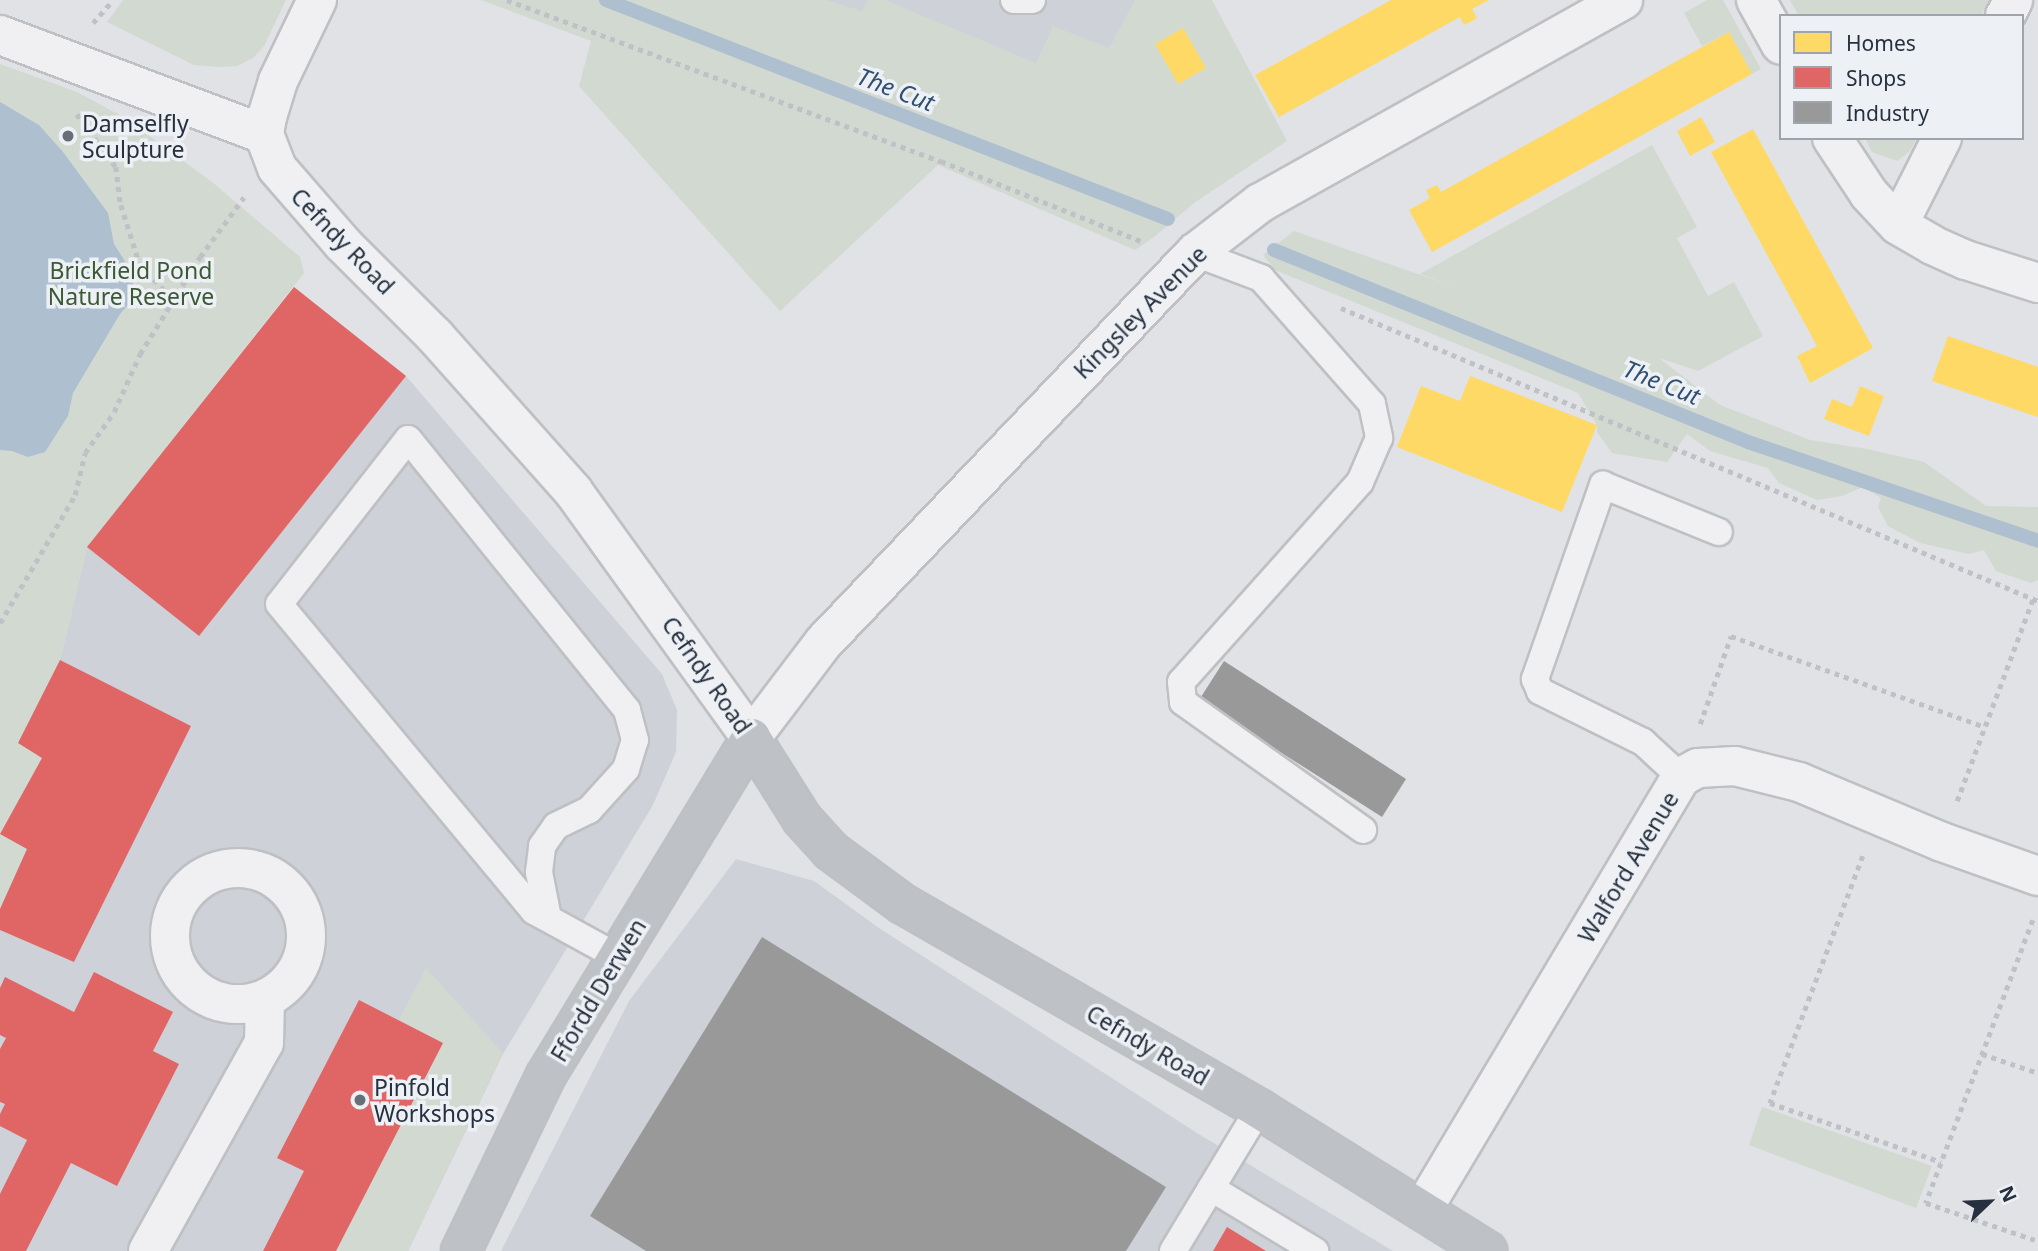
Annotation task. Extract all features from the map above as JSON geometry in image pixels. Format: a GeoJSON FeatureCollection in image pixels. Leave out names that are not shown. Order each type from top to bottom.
{"type":"FeatureCollection","features":[{"type":"Feature","properties":{"kind":"street"},"geometry":{"type":"LineString","coordinates":[[270,151],[278,81],[317,0]]}},
{"type":"Feature","properties":{"kind":"street","name":"Kingsley Avenue"},"geometry":{"type":"LineString","coordinates":[[751,738],[824,642],[1191,256],[1260,203],[1623,0]]}},
{"type":"Feature","properties":{"kind":"street"},"geometry":{"type":"LineString","coordinates":[[1756,0],[1779,41]]}},
{"type":"Feature","properties":{"kind":"street","name":"Cefndy Road"},"geometry":{"type":"LineString","coordinates":[[0,35],[270,151],[343,244],[435,336],[573,491],[751,738],[802,819],[831,851],[903,904],[1259,1109],[1487,1251]]}},
{"type":"Feature","properties":{"kind":"street"},"geometry":{"type":"LineString","coordinates":[[1833,140],[1869,194],[1898,225],[1955,255],[2038,283]]}},
{"type":"Feature","properties":{"kind":"street"},"geometry":{"type":"LineString","coordinates":[[1898,225],[1941,140]]}},
{"type":"Feature","properties":{"kind":"street","name":"Ffordd Derwen"},"geometry":{"type":"LineString","coordinates":[[470,1248],[545,1077],[751,738]]}},
{"type":"Feature","properties":{"kind":"street","name":"Walford Avenue"},"geometry":{"type":"LineString","coordinates":[[1423,1209],[1681,777],[1699,768],[1735,766],[1799,782],[1942,842],[2038,876]]}},
{"type":"Feature","properties":{"kind":"street"},"geometry":{"type":"LineString","coordinates":[[148,1251],[264,1043],[265,999]]}},
{"type":"Feature","properties":{"kind":"lane"},"geometry":{"type":"LineString","coordinates":[[1014,0],[1032,0]]}},
{"type":"Feature","properties":{"kind":"lane"},"geometry":{"type":"LineString","coordinates":[[1191,256],[1261,278],[1372,404],[1379,438],[1360,482],[1181,682],[1183,702],[1363,830]]}},
{"type":"Feature","properties":{"kind":"lane"},"geometry":{"type":"LineString","coordinates":[[548,918],[539,872],[542,846],[556,826],[589,810],[626,769],[635,740],[626,710],[408,439],[279,604],[534,911],[618,957]]}},
{"type":"Feature","properties":{"kind":"lane"},"geometry":{"type":"LineString","coordinates":[[1681,777],[1643,742],[1540,691],[1535,679],[1603,485],[1719,532]]}},
{"type":"Feature","properties":{"kind":"lane"},"geometry":{"type":"LineString","coordinates":[[1172,1251],[1259,1109]]}},
{"type":"Feature","properties":{"kind":"lane"},"geometry":{"type":"LineString","coordinates":[[1211,1188],[1315,1251]]}},
{"type":"Feature","properties":{"kind":"path"},"geometry":{"type":"LineString","coordinates":[[507,0],[1191,256]]}},
{"type":"Feature","properties":{"kind":"path"},"geometry":{"type":"LineString","coordinates":[[65,107],[77,113],[116,167],[121,205],[140,265],[174,300]]}},
{"type":"Feature","properties":{"kind":"path"},"geometry":{"type":"LineString","coordinates":[[0,623],[75,495],[85,453],[114,412],[141,354],[270,151]]}},
{"type":"Feature","properties":{"kind":"path"},"geometry":{"type":"LineString","coordinates":[[1335,306],[2035,600],[1942,842]]}},
{"type":"Feature","properties":{"kind":"path"},"geometry":{"type":"LineString","coordinates":[[1681,777],[1731,636],[1985,727]]}},
{"type":"Feature","properties":{"kind":"path"},"geometry":{"type":"LineString","coordinates":[[1879,816],[1770,1103],[1941,1162]]}},
{"type":"Feature","properties":{"kind":"path"},"geometry":{"type":"LineString","coordinates":[[2033,919],[1926,1203],[2038,1241]]}},
{"type":"Feature","properties":{"kind":"path"},"geometry":{"type":"LineString","coordinates":[[1982,1054],[2038,1073]]}},
{"type":"Feature","properties":{"kind":"shaded area"},"geometry":{"type":"Polygon","coordinates":[[[724,0],[1167,0],[1099,122],[724,0]]]}},
{"type":"Feature","properties":{"kind":"shaded area"},"geometry":{"type":"Polygon","coordinates":[[[294,287],[406,376],[662,674],[677,710],[676,752],[653,805],[503,1054],[408,1251],[0,1251],[0,834],[41,758],[18,743],[60,660],[87,547],[294,287]]]}},
{"type":"Feature","properties":{"kind":"shaded area"},"geometry":{"type":"Polygon","coordinates":[[[736,859],[814,881],[879,928],[1197,1133],[1393,1251],[501,1251],[629,1001],[736,859]]]}},
{"type":"Feature","properties":{"kind":"green space"},"geometry":{"type":"Polygon","coordinates":[[[123,0],[286,0],[264,46],[253,58],[237,66],[219,67],[194,65],[107,22],[123,0]]]}},
{"type":"Feature","properties":{"kind":"green space"},"geometry":{"type":"Polygon","coordinates":[[[481,0],[826,0],[862,11],[868,0],[885,0],[1036,63],[1053,26],[1109,48],[1135,0],[1212,0],[1287,141],[1194,203],[1135,250],[938,165],[780,311],[579,86],[591,41],[481,0]]]}},
{"type":"Feature","properties":{"kind":"green space"},"geometry":{"type":"Polygon","coordinates":[[[1707,0],[1723,0],[1761,69],[1752,74],[1729,32],[1702,46],[1684,13],[1707,0]]]}},
{"type":"Feature","properties":{"kind":"green space"},"geometry":{"type":"Polygon","coordinates":[[[1790,0],[1989,0],[1981,14],[1798,14],[1790,0]]]}},
{"type":"Feature","properties":{"kind":"green space","name":"Brickfield Pond Nature Reserve"},"geometry":{"type":"Polygon","coordinates":[[[0,64],[77,92],[125,118],[212,182],[300,257],[304,273],[87,547],[60,660],[18,743],[42,758],[0,833],[0,64]]]}},
{"type":"Feature","properties":{"kind":"green space"},"geometry":{"type":"Polygon","coordinates":[[[1866,140],[1916,140],[1910,151],[1897,161],[1872,152],[1866,140]]]}},
{"type":"Feature","properties":{"kind":"green space"},"geometry":{"type":"Polygon","coordinates":[[[1652,145],[1697,227],[1677,238],[1708,296],[1734,282],[1763,336],[1698,371],[1659,358],[1720,405],[1810,440],[1924,462],[1986,506],[2038,507],[2038,580],[2031,583],[1996,571],[1984,550],[1969,554],[1920,543],[1888,526],[1878,507],[1881,498],[1863,487],[1842,496],[1817,500],[1779,483],[1768,468],[1710,451],[1687,434],[1667,462],[1612,453],[1597,432],[1597,425],[1578,393],[1275,270],[1263,255],[1294,231],[1461,289],[1420,274],[1652,145]]]}},
{"type":"Feature","properties":{"kind":"green space"},"geometry":{"type":"Polygon","coordinates":[[[0,833],[27,849],[0,909],[0,833]]]}},
{"type":"Feature","properties":{"kind":"green space"},"geometry":{"type":"Polygon","coordinates":[[[426,968],[503,1053],[408,1251],[336,1251],[443,1043],[399,1020],[426,968]]]}},
{"type":"Feature","properties":{"kind":"green space"},"geometry":{"type":"Polygon","coordinates":[[[1762,1107],[1932,1166],[1916,1208],[1749,1145],[1762,1107]]]}},
{"type":"Feature","properties":{"kind":"water"},"geometry":{"type":"Polygon","coordinates":[[[0,102],[39,125],[63,152],[108,213],[114,244],[133,274],[134,298],[120,314],[73,393],[68,416],[45,452],[28,457],[0,450],[0,102]]]}},
{"type":"Feature","properties":{"kind":"building: Homes"},"geometry":{"type":"Polygon","coordinates":[[[1391,0],[1489,0],[1472,9],[1477,18],[1470,22],[1464,25],[1460,17],[1279,117],[1255,75],[1391,0]]]}},
{"type":"Feature","properties":{"kind":"building: Homes"},"geometry":{"type":"Polygon","coordinates":[[[1183,28],[1206,68],[1178,84],[1155,44],[1183,28]]]}},
{"type":"Feature","properties":{"kind":"building: Homes"},"geometry":{"type":"Polygon","coordinates":[[[1729,32],[1752,74],[1432,252],[1409,210],[1430,198],[1426,190],[1437,185],[1441,192],[1729,32]]]}},
{"type":"Feature","properties":{"kind":"building: Homes"},"geometry":{"type":"Polygon","coordinates":[[[1701,117],[1715,142],[1690,156],[1677,131],[1701,117]]]}},
{"type":"Feature","properties":{"kind":"building: Homes"},"geometry":{"type":"Polygon","coordinates":[[[1753,129],[1873,348],[1810,383],[1797,356],[1817,346],[1711,152],[1753,129]]]}},
{"type":"Feature","properties":{"kind":"building: Homes"},"geometry":{"type":"Polygon","coordinates":[[[1948,336],[2038,367],[2038,417],[1932,381],[1948,336]]]}},
{"type":"Feature","properties":{"kind":"building: Homes"},"geometry":{"type":"Polygon","coordinates":[[[1470,376],[1597,425],[1562,512],[1397,447],[1421,386],[1460,401],[1470,376]]]}},
{"type":"Feature","properties":{"kind":"building: Homes"},"geometry":{"type":"Polygon","coordinates":[[[1860,386],[1884,396],[1869,436],[1824,419],[1832,399],[1852,407],[1860,386]]]}},
{"type":"Feature","properties":{"kind":"building: Shops"},"geometry":{"type":"Polygon","coordinates":[[[294,287],[406,376],[199,636],[87,547],[294,287]]]}},
{"type":"Feature","properties":{"kind":"building: Shops"},"geometry":{"type":"Polygon","coordinates":[[[60,660],[191,726],[74,962],[0,930],[0,909],[27,849],[0,834],[42,758],[18,743],[60,660]]]}},
{"type":"Feature","properties":{"kind":"building: Shops"},"geometry":{"type":"Polygon","coordinates":[[[94,972],[173,1012],[153,1051],[179,1064],[117,1186],[71,1163],[26,1251],[0,1251],[0,1194],[27,1140],[0,1126],[0,1114],[5,1104],[0,1102],[0,1049],[6,1038],[0,1035],[0,988],[5,977],[74,1012],[94,972]]]}},
{"type":"Feature","properties":{"kind":"building: Shops","name":"Pinfold Workshops"},"geometry":{"type":"Polygon","coordinates":[[[359,1000],[443,1043],[336,1251],[263,1251],[304,1171],[277,1158],[359,1000]]]}},
{"type":"Feature","properties":{"kind":"building: Shops"},"geometry":{"type":"Polygon","coordinates":[[[1227,1227],[1266,1251],[1213,1251],[1227,1227]]]}},
{"type":"Feature","properties":{"kind":"building: Industry"},"geometry":{"type":"Polygon","coordinates":[[[1224,661],[1406,779],[1382,817],[1199,700],[1224,661]]]}},
{"type":"Feature","properties":{"kind":"building: Industry"},"geometry":{"type":"Polygon","coordinates":[[[762,937],[1166,1187],[1126,1251],[646,1251],[590,1216],[762,937]]]}},
{"type":"Feature","properties":{"kind":"waterway","name":"The Cut"},"geometry":{"type":"LineString","coordinates":[[606,0],[1168,219]]}},
{"type":"Feature","properties":{"kind":"waterway","name":"The Cut"},"geometry":{"type":"LineString","coordinates":[[1274,250],[1748,442],[2038,541]]}},
{"type":"Feature","properties":{"kind":"place","name":"Damselfly Sculpture"},"geometry":{"type":"Point","coordinates":[68,136]}},
{"type":"Feature","properties":{"kind":"place","name":"Pinfold Workshops"},"geometry":{"type":"Point","coordinates":[360,1100]}}]}
